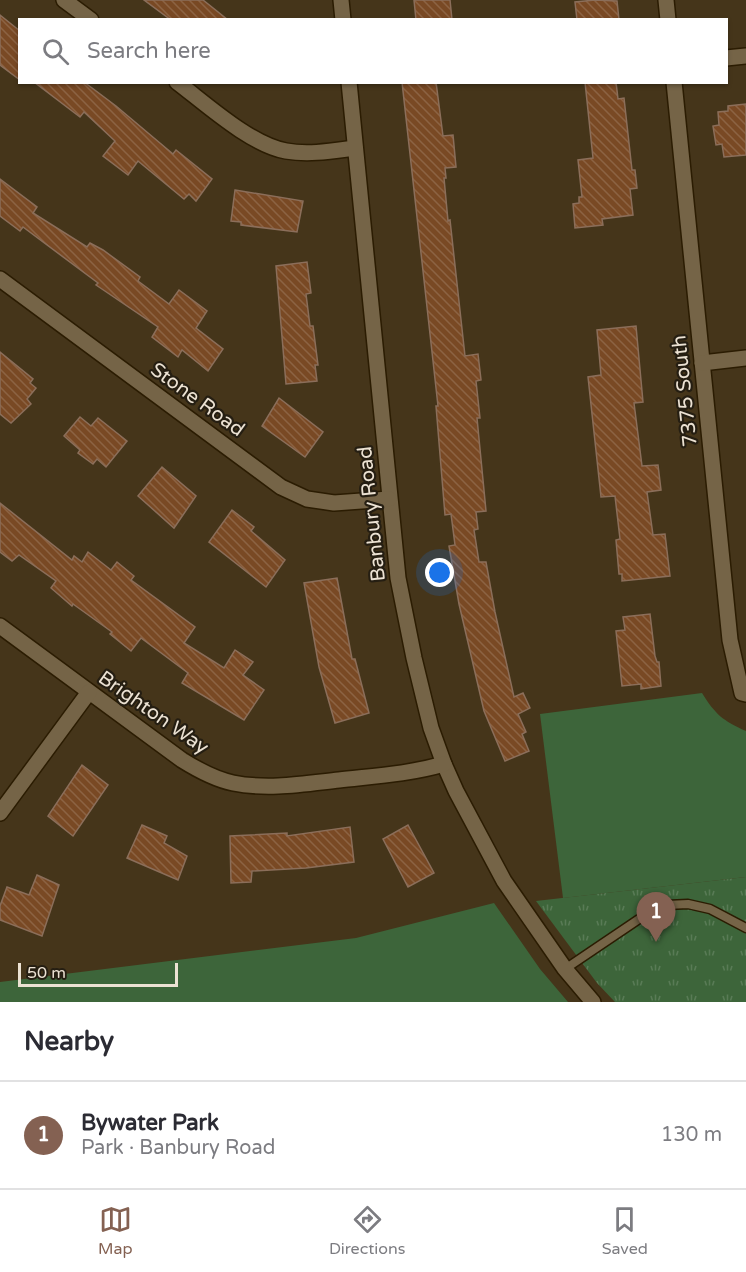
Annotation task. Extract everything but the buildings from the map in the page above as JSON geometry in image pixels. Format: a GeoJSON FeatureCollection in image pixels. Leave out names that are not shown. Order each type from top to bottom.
{"type":"FeatureCollection","features":[{"type":"Feature","properties":{"kind":"street"},"geometry":{"type":"LineString","coordinates":[[64,0],[88,18]]}},
{"type":"Feature","properties":{"kind":"street"},"geometry":{"type":"LineString","coordinates":[[341,0],[343,18]]}},
{"type":"Feature","properties":{"kind":"street"},"geometry":{"type":"LineString","coordinates":[[666,0],[668,18]]}},
{"type":"Feature","properties":{"kind":"street"},"geometry":{"type":"LineString","coordinates":[[728,58],[746,56]]}},
{"type":"Feature","properties":{"kind":"street"},"geometry":{"type":"LineString","coordinates":[[180,84],[266,146],[304,153],[355,148]]}},
{"type":"Feature","properties":{"kind":"street","name":"Banbury Road"},"geometry":{"type":"LineString","coordinates":[[349,84],[398,578],[431,728],[444,764],[504,881],[565,969],[593,1002]]}},
{"type":"Feature","properties":{"kind":"street","name":"7375 South"},"geometry":{"type":"LineString","coordinates":[[674,84],[729,640],[744,694]]}},
{"type":"Feature","properties":{"kind":"street","name":"Stone Road"},"geometry":{"type":"LineString","coordinates":[[0,279],[281,487],[307,499],[334,503],[389,499]]}},
{"type":"Feature","properties":{"kind":"street"},"geometry":{"type":"LineString","coordinates":[[702,363],[746,358]]}},
{"type":"Feature","properties":{"kind":"street","name":"Brighton Way"},"geometry":{"type":"LineString","coordinates":[[0,626],[182,760],[205,774],[230,782],[254,786],[280,786],[416,772],[444,764]]}},
{"type":"Feature","properties":{"kind":"street"},"geometry":{"type":"LineString","coordinates":[[0,813],[89,692]]}},
{"type":"Feature","properties":{"kind":"lane"},"geometry":{"type":"LineString","coordinates":[[565,969],[645,915],[667,906],[688,903],[710,909],[746,928]]}},
{"type":"Feature","properties":{"kind":"green space"},"geometry":{"type":"Polygon","coordinates":[[[702,693],[720,716],[746,731],[746,877],[563,898],[540,714],[702,693]]]}},
{"type":"Feature","properties":{"kind":"green space"},"geometry":{"type":"Polygon","coordinates":[[[746,877],[746,1002],[615,1002],[597,983],[536,901],[746,877]]]}},
{"type":"Feature","properties":{"kind":"green space"},"geometry":{"type":"Polygon","coordinates":[[[494,903],[540,969],[568,1002],[0,1002],[0,982],[356,938],[494,903]]]}},
{"type":"Feature","properties":{"kind":"place","name":"Bywater Park"},"geometry":{"type":"Point","coordinates":[656,942]}}]}
